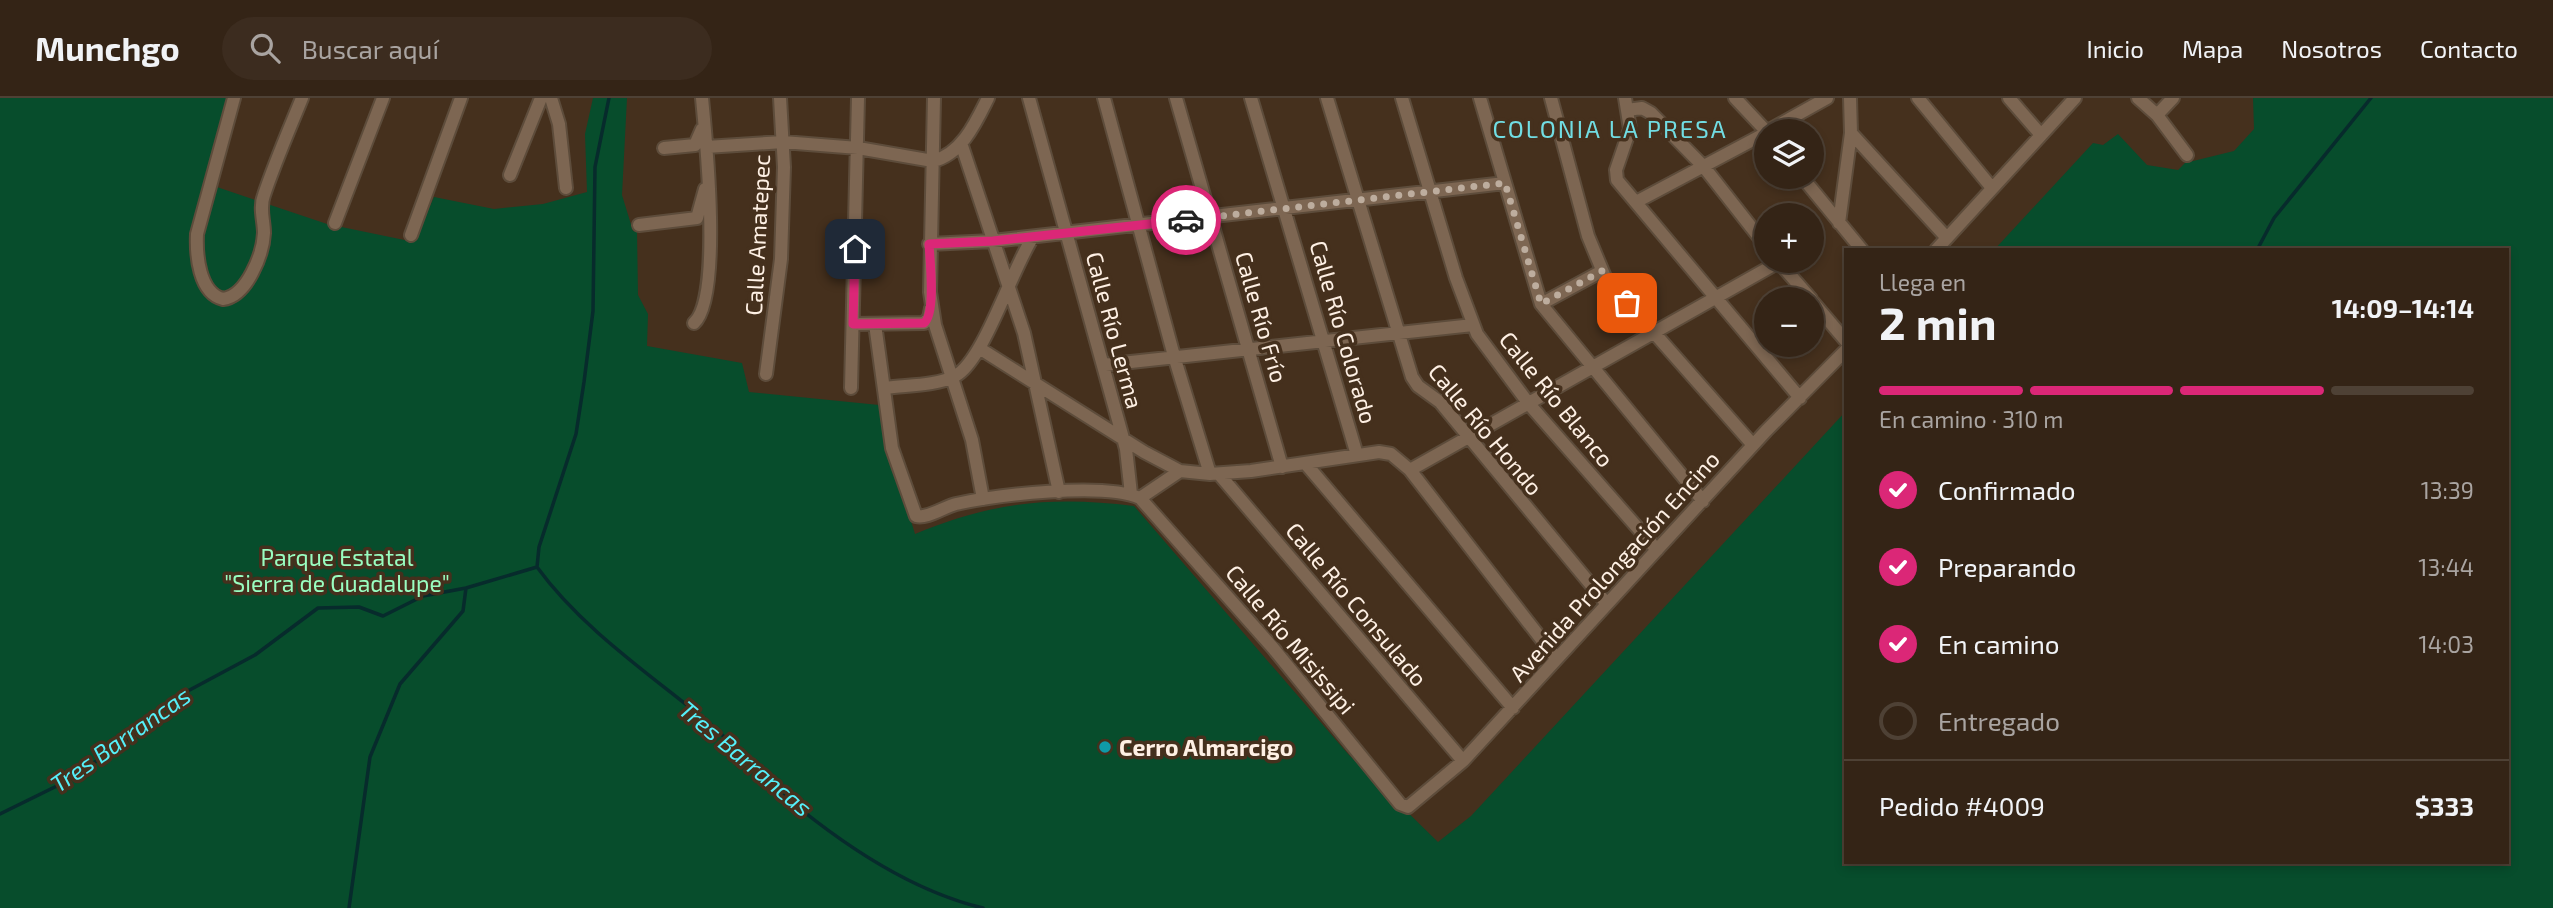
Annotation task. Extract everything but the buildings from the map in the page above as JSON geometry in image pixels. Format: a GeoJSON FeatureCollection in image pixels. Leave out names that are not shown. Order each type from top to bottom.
{"type":"FeatureCollection","features":[{"type":"Feature","properties":{"kind":"street"},"geometry":{"type":"LineString","coordinates":[[234,98],[200,222],[197,244],[207,287],[214,296],[228,298],[253,271],[260,255],[264,229],[263,198],[302,98]]}},
{"type":"Feature","properties":{"kind":"street"},"geometry":{"type":"LineString","coordinates":[[335,223],[383,98]]}},
{"type":"Feature","properties":{"kind":"street"},"geometry":{"type":"LineString","coordinates":[[411,235],[461,98]]}},
{"type":"Feature","properties":{"kind":"street"},"geometry":{"type":"LineString","coordinates":[[510,175],[541,98]]}},
{"type":"Feature","properties":{"kind":"street"},"geometry":{"type":"LineString","coordinates":[[551,98],[559,124],[566,188]]}},
{"type":"Feature","properties":{"kind":"street"},"geometry":{"type":"LineString","coordinates":[[694,323],[703,310],[710,244],[709,183],[702,98]]}},
{"type":"Feature","properties":{"kind":"street","name":"Calle Amatepec"},"geometry":{"type":"LineString","coordinates":[[766,374],[781,259],[783,142],[780,98]]}},
{"type":"Feature","properties":{"kind":"street"},"geometry":{"type":"LineString","coordinates":[[851,388],[858,98]]}},
{"type":"Feature","properties":{"kind":"street"},"geometry":{"type":"LineString","coordinates":[[934,98],[929,244],[932,304],[951,378],[972,440],[983,499]]}},
{"type":"Feature","properties":{"kind":"street"},"geometry":{"type":"LineString","coordinates":[[706,146],[783,142],[858,148],[933,161],[944,157],[961,143],[988,98]]}},
{"type":"Feature","properties":{"kind":"street","name":"Calle Río Lerma"},"geometry":{"type":"LineString","coordinates":[[1029,98],[1123,436],[1136,496]]}},
{"type":"Feature","properties":{"kind":"street","name":"Calle Río Consulado"},"geometry":{"type":"LineString","coordinates":[[1104,98],[1174,356],[1214,474],[1463,761]]}},
{"type":"Feature","properties":{"kind":"street","name":"Calle Río Frío"},"geometry":{"type":"LineString","coordinates":[[1176,98],[1282,467]]}},
{"type":"Feature","properties":{"kind":"street","name":"Calle Río Colorado"},"geometry":{"type":"LineString","coordinates":[[1251,98],[1357,455],[1386,452],[1410,470],[1556,658]]}},
{"type":"Feature","properties":{"kind":"street","name":"Calle Río Hondo"},"geometry":{"type":"LineString","coordinates":[[1327,98],[1397,332],[1416,383],[1440,402],[1466,437],[1606,603]]}},
{"type":"Feature","properties":{"kind":"street","name":"Calle Río Blanco"},"geometry":{"type":"LineString","coordinates":[[1402,98],[1473,325],[1528,404],[1657,550]]}},
{"type":"Feature","properties":{"kind":"street"},"geometry":{"type":"LineString","coordinates":[[1480,98],[1541,304],[1590,367],[1703,500]]}},
{"type":"Feature","properties":{"kind":"street"},"geometry":{"type":"LineString","coordinates":[[1552,98],[1588,236],[1602,271],[1753,445]]}},
{"type":"Feature","properties":{"kind":"street"},"geometry":{"type":"LineString","coordinates":[[1735,98],[1755,119]]}},
{"type":"Feature","properties":{"kind":"street"},"geometry":{"type":"LineString","coordinates":[[1790,119],[1827,98]]}},
{"type":"Feature","properties":{"kind":"street"},"geometry":{"type":"LineString","coordinates":[[1839,223],[1851,133],[1850,98]]}},
{"type":"Feature","properties":{"kind":"street"},"geometry":{"type":"LineString","coordinates":[[1919,98],[1992,188]]}},
{"type":"Feature","properties":{"kind":"street"},"geometry":{"type":"LineString","coordinates":[[2009,98],[2041,135]]}},
{"type":"Feature","properties":{"kind":"street"},"geometry":{"type":"LineString","coordinates":[[1938,248],[2076,98]]}},
{"type":"Feature","properties":{"kind":"street"},"geometry":{"type":"LineString","coordinates":[[2138,98],[2157,116],[2187,155]]}},
{"type":"Feature","properties":{"kind":"street"},"geometry":{"type":"LineString","coordinates":[[2157,116],[2173,98]]}},
{"type":"Feature","properties":{"kind":"street"},"geometry":{"type":"LineString","coordinates":[[1754,231],[1703,167],[1651,113],[1626,104],[1630,129],[1616,175],[1800,398]]}},
{"type":"Feature","properties":{"kind":"street"},"geometry":{"type":"LineString","coordinates":[[664,148],[695,145],[704,122]]}},
{"type":"Feature","properties":{"kind":"street"},"geometry":{"type":"LineString","coordinates":[[1851,133],[1947,238]]}},
{"type":"Feature","properties":{"kind":"street"},"geometry":{"type":"LineString","coordinates":[[1636,202],[1754,139]]}},
{"type":"Feature","properties":{"kind":"street"},"geometry":{"type":"LineString","coordinates":[[961,143],[1024,333],[1059,492]]}},
{"type":"Feature","properties":{"kind":"street"},"geometry":{"type":"LineString","coordinates":[[639,225],[697,218],[709,183]]}},
{"type":"Feature","properties":{"kind":"street"},"geometry":{"type":"LineString","coordinates":[[929,244],[1033,237],[1505,183]]}},
{"type":"Feature","properties":{"kind":"street"},"geometry":{"type":"LineString","coordinates":[[1812,189],[1860,248]]}},
{"type":"Feature","properties":{"kind":"street"},"geometry":{"type":"LineString","coordinates":[[886,388],[951,378],[964,368],[979,348],[1033,237]]}},
{"type":"Feature","properties":{"kind":"street"},"geometry":{"type":"LineString","coordinates":[[1541,304],[1602,271]]}},
{"type":"Feature","properties":{"kind":"street"},"geometry":{"type":"LineString","coordinates":[[1410,470],[1759,273]]}},
{"type":"Feature","properties":{"kind":"street"},"geometry":{"type":"LineString","coordinates":[[1788,273],[1800,287]]}},
{"type":"Feature","properties":{"kind":"street"},"geometry":{"type":"LineString","coordinates":[[853,324],[924,323],[929,318],[932,304]]}},
{"type":"Feature","properties":{"kind":"street"},"geometry":{"type":"LineString","coordinates":[[1824,315],[1844,339]]}},
{"type":"Feature","properties":{"kind":"street"},"geometry":{"type":"LineString","coordinates":[[875,324],[886,388],[892,448],[917,517],[983,499],[1059,492],[1136,496],[1180,471]]}},
{"type":"Feature","properties":{"kind":"street"},"geometry":{"type":"LineString","coordinates":[[1103,365],[1473,325]]}},
{"type":"Feature","properties":{"kind":"street"},"geometry":{"type":"LineString","coordinates":[[979,348],[1123,436],[1144,452],[1180,471],[1214,474],[1306,464],[1357,455]]}},
{"type":"Feature","properties":{"kind":"street","name":"Avenida Prolongación Encino"},"geometry":{"type":"LineString","coordinates":[[1408,807],[1463,761],[1753,445],[1844,352]]}},
{"type":"Feature","properties":{"kind":"street"},"geometry":{"type":"LineString","coordinates":[[1306,464],[1513,708]]}},
{"type":"Feature","properties":{"kind":"street","name":"Calle Río Misissipi"},"geometry":{"type":"LineString","coordinates":[[1136,496],[1264,638],[1401,804],[1408,807]]}},
{"type":"Feature","properties":{"kind":"green space","name":"Parque Estatal \"Sierra de Guadalupe\""},"geometry":{"type":"Polygon","coordinates":[[[0,98],[229,98],[205,183],[327,224],[414,242],[434,197],[494,209],[543,204],[587,192],[585,134],[593,98],[627,98],[622,195],[633,231],[637,232],[638,295],[648,314],[647,346],[742,363],[749,392],[879,405],[885,436],[915,534],[970,515],[1023,504],[1076,502],[1134,506],[1348,754],[1438,842],[1471,816],[1844,413],[1844,864],[2509,864],[2509,248],[1996,248],[2093,143],[2103,145],[2118,134],[2147,165],[2178,170],[2185,163],[2234,151],[2254,129],[2253,98],[2553,98],[2553,908],[0,908],[0,98]]]}},
{"type":"Feature","properties":{"kind":"waterway","name":"Tres Barrancas"},"geometry":{"type":"LineString","coordinates":[[609,98],[595,167],[593,311],[584,382],[576,434],[539,547],[537,567],[555,590],[596,631],[709,723],[774,787],[821,825],[899,875],[927,889],[983,908]]}},
{"type":"Feature","properties":{"kind":"waterway"},"geometry":{"type":"LineString","coordinates":[[2258,248],[2274,218],[2371,98]]}},
{"type":"Feature","properties":{"kind":"waterway","name":"Tres Barrancas"},"geometry":{"type":"LineString","coordinates":[[0,814],[67,781],[133,736],[171,700],[255,655],[318,608],[359,607],[383,616],[423,596],[466,588],[537,567]]}},
{"type":"Feature","properties":{"kind":"waterway","name":"Tres Barrancas"},"geometry":{"type":"LineString","coordinates":[[349,908],[370,757],[400,684],[463,611],[466,588]]}},
{"type":"Feature","properties":{"kind":"way so far"},"geometry":{"type":"LineString","coordinates":[[1186,220],[1505,183],[1541,304],[1602,271],[1627,303]]}},
{"type":"Feature","properties":{"kind":"place","name":"Cerro Almarcigo"},"geometry":{"type":"Point","coordinates":[1105,747]}},
{"type":"Feature","properties":{"kind":"district","name":"COLONIA LA PRESA"},"geometry":{"type":"Point","coordinates":[1610,128]}},
{"type":"Feature","properties":{"kind":"route"},"geometry":{"type":"LineString","coordinates":[[855,249],[853,324],[924,323],[929,318],[932,304],[929,244],[993,241],[1186,220]]}}]}
